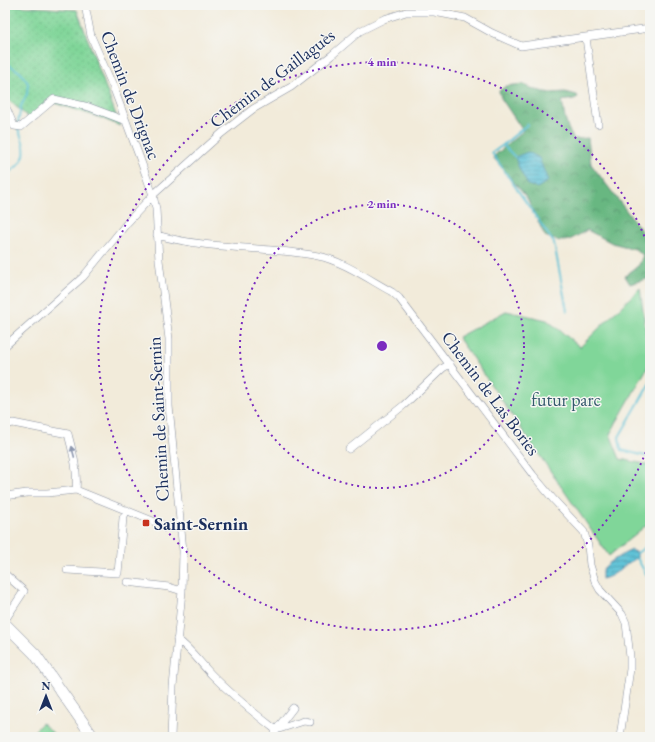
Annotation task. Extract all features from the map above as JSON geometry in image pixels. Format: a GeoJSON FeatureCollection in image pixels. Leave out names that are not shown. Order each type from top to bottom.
{"type":"FeatureCollection","features":[{"type":"Feature","properties":{"kind":"main road"},"geometry":{"type":"LineString","coordinates":[[5,624],[35,654],[93,737]]}},
{"type":"Feature","properties":{"kind":"street","name":"Chemin de Drignac"},"geometry":{"type":"LineString","coordinates":[[85,5],[91,36],[126,121],[153,195]]}},
{"type":"Feature","properties":{"kind":"street","name":"Chemin de Gaillaguès"},"geometry":{"type":"LineString","coordinates":[[5,346],[83,277],[127,223],[153,195],[228,128],[253,110],[291,87],[332,55],[360,30],[384,19],[406,12],[434,12],[465,18],[492,34],[521,46],[650,28]]}},
{"type":"Feature","properties":{"kind":"street"},"geometry":{"type":"LineString","coordinates":[[586,38],[598,124]]}},
{"type":"Feature","properties":{"kind":"street"},"geometry":{"type":"LineString","coordinates":[[5,105],[14,126],[21,127],[54,99],[89,107],[126,121]]}},
{"type":"Feature","properties":{"kind":"street","name":"Chemin de Saint-Sernin"},"geometry":{"type":"LineString","coordinates":[[153,195],[156,209],[157,235],[169,339],[169,406],[183,551],[182,591],[173,687],[171,737]]}},
{"type":"Feature","properties":{"kind":"street","name":"Chemin de Las Bories"},"geometry":{"type":"LineString","coordinates":[[157,235],[205,245],[249,248],[319,256],[339,263],[392,292],[399,298],[533,475],[584,532],[594,581],[600,590],[622,614],[626,623],[630,669],[620,737]]}},
{"type":"Feature","properties":{"kind":"street"},"geometry":{"type":"LineString","coordinates":[[349,449],[404,406],[450,364]]}},
{"type":"Feature","properties":{"kind":"street"},"geometry":{"type":"LineString","coordinates":[[5,425],[13,424],[68,434],[75,459],[77,478],[76,490]]}},
{"type":"Feature","properties":{"kind":"street"},"geometry":{"type":"LineString","coordinates":[[5,496],[76,490],[170,528],[180,528]]}},
{"type":"Feature","properties":{"kind":"street"},"geometry":{"type":"LineString","coordinates":[[67,570],[118,573],[123,518],[127,510]]}},
{"type":"Feature","properties":{"kind":"street"},"geometry":{"type":"LineString","coordinates":[[5,574],[24,591],[5,620]]}},
{"type":"Feature","properties":{"kind":"street"},"geometry":{"type":"LineString","coordinates":[[127,582],[169,587],[182,591]]}},
{"type":"Feature","properties":{"kind":"street"},"geometry":{"type":"LineString","coordinates":[[177,639],[185,645],[218,681],[275,734]]}},
{"type":"Feature","properties":{"kind":"street"},"geometry":{"type":"LineString","coordinates":[[275,734],[293,708]]}},
{"type":"Feature","properties":{"kind":"street"},"geometry":{"type":"LineString","coordinates":[[275,734],[304,721],[310,722]]}},
{"type":"Feature","properties":{"kind":"green space"},"geometry":{"type":"Polygon","coordinates":[[[5,5],[77,10],[120,126],[101,118],[51,102],[29,118],[5,97],[5,5]]]}},
{"type":"Feature","properties":{"kind":"green space"},"geometry":{"type":"Polygon","coordinates":[[[522,84],[536,90],[551,93],[565,92],[577,95],[578,97],[574,99],[562,101],[569,129],[574,139],[588,138],[591,164],[644,234],[650,236],[650,278],[630,284],[625,276],[639,265],[643,255],[635,249],[612,243],[587,230],[576,237],[562,241],[545,236],[527,198],[493,157],[523,131],[501,98],[499,91],[506,86],[522,84]]]}},
{"type":"Feature","properties":{"kind":"green space","name":"futur parc"},"geometry":{"type":"Polygon","coordinates":[[[640,288],[650,363],[610,434],[620,459],[650,465],[650,522],[609,556],[458,337],[506,311],[547,320],[580,347],[640,288]]]}},
{"type":"Feature","properties":{"kind":"green space"},"geometry":{"type":"Polygon","coordinates":[[[42,723],[54,734],[51,737],[28,737],[42,723]]]}},
{"type":"Feature","properties":{"kind":"water"},"geometry":{"type":"Polygon","coordinates":[[[528,152],[539,158],[548,181],[537,188],[528,185],[515,157],[528,152]]]}},
{"type":"Feature","properties":{"kind":"water"},"geometry":{"type":"Polygon","coordinates":[[[632,550],[637,553],[637,558],[616,573],[602,579],[602,570],[608,564],[632,550]]]}},
{"type":"Feature","properties":{"kind":"waterway"},"geometry":{"type":"LineString","coordinates":[[5,62],[20,72],[28,83],[27,94],[21,106],[18,123]]}},
{"type":"Feature","properties":{"kind":"waterway"},"geometry":{"type":"LineString","coordinates":[[515,157],[503,145],[528,124]]}},
{"type":"Feature","properties":{"kind":"waterway"},"geometry":{"type":"LineString","coordinates":[[5,175],[18,166],[24,156],[24,144],[18,129]]}},
{"type":"Feature","properties":{"kind":"waterway"},"geometry":{"type":"LineString","coordinates":[[503,145],[492,153],[554,243],[567,311]]}},
{"type":"Feature","properties":{"kind":"waterway"},"geometry":{"type":"LineString","coordinates":[[649,335],[650,340]]}},
{"type":"Feature","properties":{"kind":"waterway"},"geometry":{"type":"LineString","coordinates":[[650,383],[619,437],[621,450],[650,457]]}},
{"type":"Feature","properties":{"kind":"waterway"},"geometry":{"type":"LineString","coordinates":[[637,553],[650,544]]}},
{"type":"Feature","properties":{"kind":"waterway"},"geometry":{"type":"LineString","coordinates":[[637,558],[650,581]]}},
{"type":"Feature","properties":{"kind":"place","name":"Saint-Sernin"},"geometry":{"type":"Point","coordinates":[146,523]}}]}
